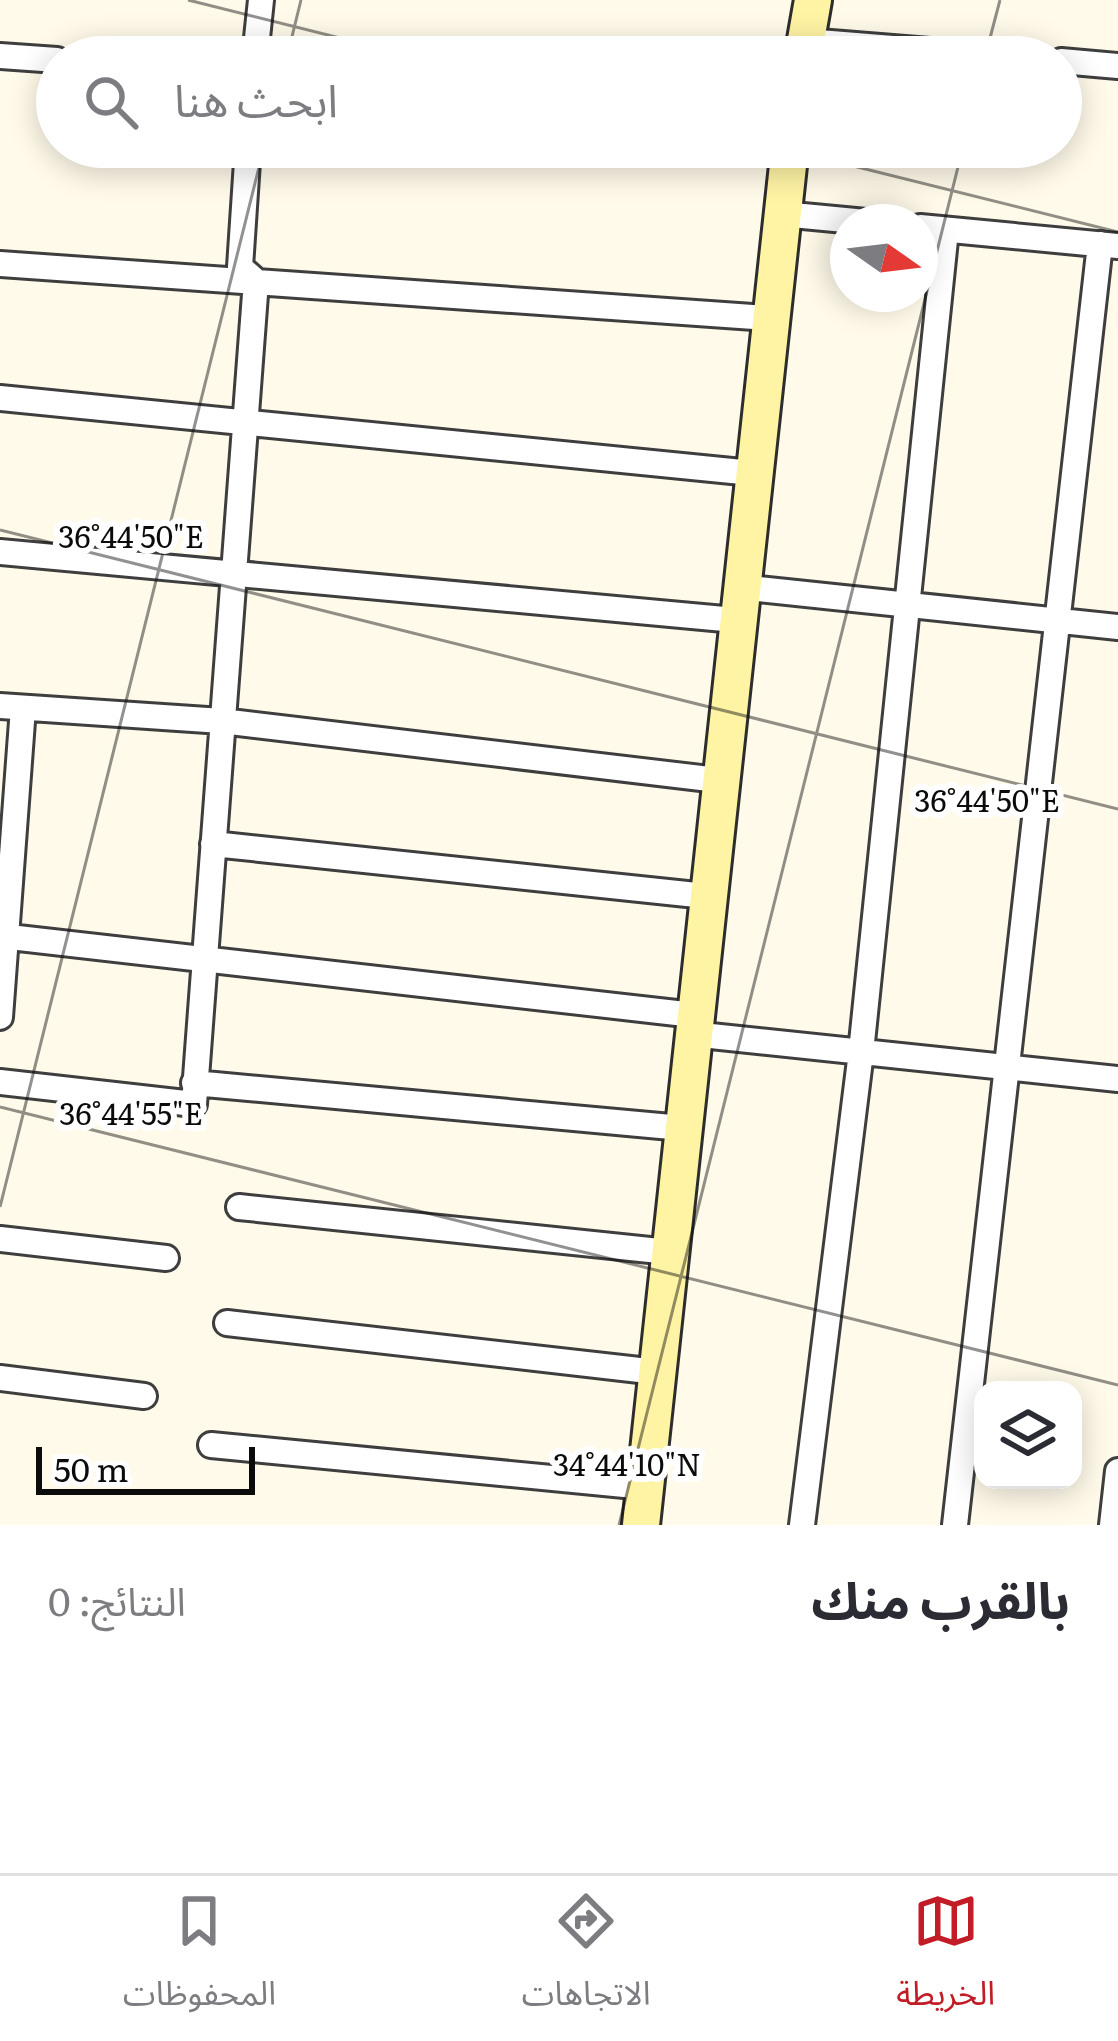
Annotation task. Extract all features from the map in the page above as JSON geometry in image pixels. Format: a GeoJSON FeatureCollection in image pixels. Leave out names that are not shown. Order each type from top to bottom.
{"type":"FeatureCollection","features":[{"type":"Feature","properties":{"kind":"street"},"geometry":{"type":"LineString","coordinates":[[258,36],[262,0]]}},
{"type":"Feature","properties":{"kind":"street"},"geometry":{"type":"LineString","coordinates":[[807,36],[813,0]]}},
{"type":"Feature","properties":{"kind":"street"},"geometry":{"type":"LineString","coordinates":[[0,56],[36,59]]}},
{"type":"Feature","properties":{"kind":"street"},"geometry":{"type":"LineString","coordinates":[[1082,63],[1118,66]]}},
{"type":"Feature","properties":{"kind":"street"},"geometry":{"type":"LineString","coordinates":[[247,168],[240,267],[256,281]]}},
{"type":"Feature","properties":{"kind":"street"},"geometry":{"type":"LineString","coordinates":[[641,1525],[787,168]]}},
{"type":"Feature","properties":{"kind":"street"},"geometry":{"type":"LineString","coordinates":[[782,214],[830,219]]}},
{"type":"Feature","properties":{"kind":"street"},"geometry":{"type":"LineString","coordinates":[[938,228],[1109,245],[1058,621],[956,1525]]}},
{"type":"Feature","properties":{"kind":"street"},"geometry":{"type":"LineString","coordinates":[[0,264],[768,318]]}},
{"type":"Feature","properties":{"kind":"street"},"geometry":{"type":"LineString","coordinates":[[0,1082],[194,1104],[256,281]]}},
{"type":"Feature","properties":{"kind":"street"},"geometry":{"type":"LineString","coordinates":[[802,1525],[860,1052],[907,605],[927,312]]}},
{"type":"Feature","properties":{"kind":"street"},"geometry":{"type":"LineString","coordinates":[[0,398],[752,473]]}},
{"type":"Feature","properties":{"kind":"street"},"geometry":{"type":"LineString","coordinates":[[0,552],[233,574],[737,604],[907,605],[1118,627]]}},
{"type":"Feature","properties":{"kind":"street"},"geometry":{"type":"LineString","coordinates":[[0,1017],[12,707],[221,721],[718,780]]}},
{"type":"Feature","properties":{"kind":"street"},"geometry":{"type":"LineString","coordinates":[[213,844],[706,896]]}},
{"type":"Feature","properties":{"kind":"street"},"geometry":{"type":"LineString","coordinates":[[3,936],[693,1024],[860,1052],[1118,1079]]}},
{"type":"Feature","properties":{"kind":"street"},"geometry":{"type":"LineString","coordinates":[[194,1083],[682,1128]]}},
{"type":"Feature","properties":{"kind":"street"},"geometry":{"type":"LineString","coordinates":[[239,1207],[669,1252]]}},
{"type":"Feature","properties":{"kind":"street"},"geometry":{"type":"LineString","coordinates":[[0,1239],[166,1258]]}},
{"type":"Feature","properties":{"kind":"street"},"geometry":{"type":"LineString","coordinates":[[227,1323],[657,1372]]}},
{"type":"Feature","properties":{"kind":"street"},"geometry":{"type":"LineString","coordinates":[[0,1378],[145,1396]]}},
{"type":"Feature","properties":{"kind":"street"},"geometry":{"type":"LineString","coordinates":[[211,1445],[645,1487]]}},
{"type":"Feature","properties":{"kind":"street"},"geometry":{"type":"LineString","coordinates":[[1112,1525],[1118,1471]]}}]}
